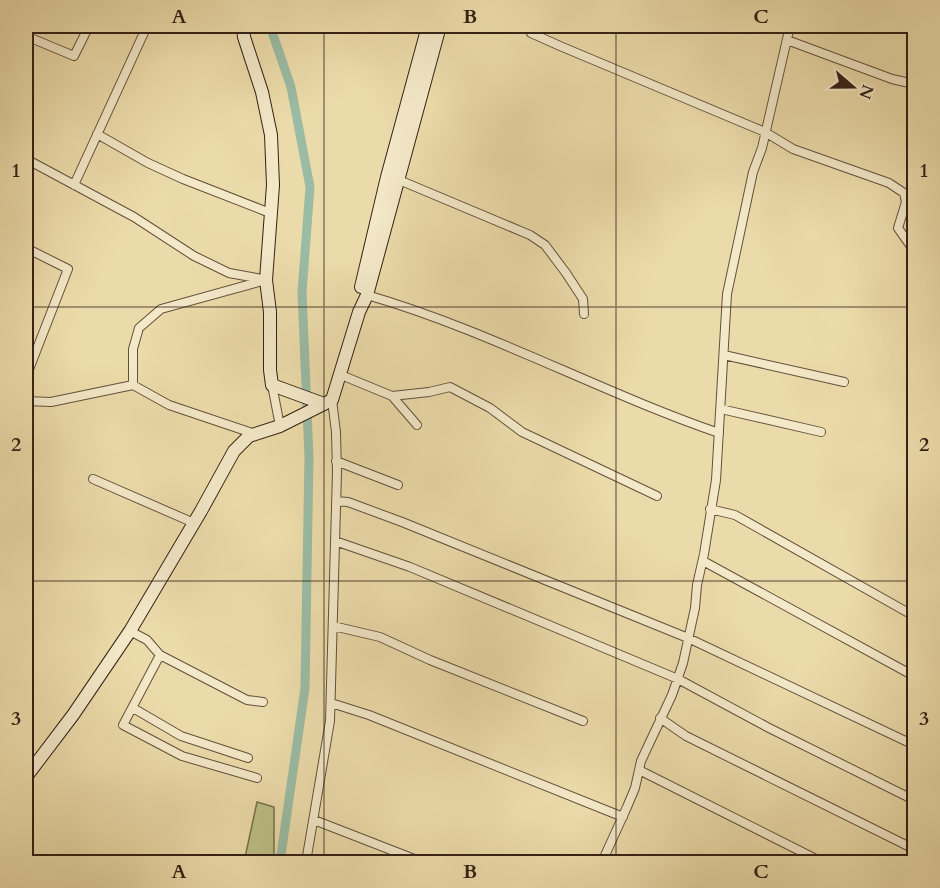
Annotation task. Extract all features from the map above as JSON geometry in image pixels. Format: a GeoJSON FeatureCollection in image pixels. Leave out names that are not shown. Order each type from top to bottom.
{"type":"FeatureCollection","features":[{"type":"Feature","properties":{"kind":"main road"},"geometry":{"type":"LineString","coordinates":[[243,26],[244,37],[262,92],[271,135],[273,185],[266,280],[270,312],[272,385],[328,402]]}},
{"type":"Feature","properties":{"kind":"main road"},"geometry":{"type":"LineString","coordinates":[[26,777],[73,715],[130,631],[234,451],[249,436],[280,426],[328,402],[341,375],[359,312],[367,295],[399,180],[433,29]]}},
{"type":"Feature","properties":{"kind":"main road"},"geometry":{"type":"LineString","coordinates":[[359,312],[360,291],[384,188],[433,29]]}},
{"type":"Feature","properties":{"kind":"street"},"geometry":{"type":"LineString","coordinates":[[31,26],[26,35],[74,56],[89,26]]}},
{"type":"Feature","properties":{"kind":"street"},"geometry":{"type":"LineString","coordinates":[[75,185],[147,26]]}},
{"type":"Feature","properties":{"kind":"street"},"geometry":{"type":"LineString","coordinates":[[410,26],[433,29]]}},
{"type":"Feature","properties":{"kind":"street"},"geometry":{"type":"LineString","coordinates":[[533,26],[531,33],[560,46],[765,132],[793,148],[889,183],[904,192],[906,202],[898,228],[910,245],[915,248]]}},
{"type":"Feature","properties":{"kind":"street"},"geometry":{"type":"LineString","coordinates":[[602,862],[635,788],[639,770],[683,663],[716,480],[727,294],[753,172],[765,132],[790,26]]}},
{"type":"Feature","properties":{"kind":"street"},"geometry":{"type":"LineString","coordinates":[[787,40],[892,79],[915,84]]}},
{"type":"Feature","properties":{"kind":"street"},"geometry":{"type":"LineString","coordinates":[[97,134],[165,171],[265,212]]}},
{"type":"Feature","properties":{"kind":"street"},"geometry":{"type":"LineString","coordinates":[[26,159],[134,217],[194,256],[229,273],[266,280]]}},
{"type":"Feature","properties":{"kind":"street"},"geometry":{"type":"LineString","coordinates":[[399,180],[530,235],[545,245],[583,299],[584,314]]}},
{"type":"Feature","properties":{"kind":"street"},"geometry":{"type":"LineString","coordinates":[[26,248],[68,269],[26,377]]}},
{"type":"Feature","properties":{"kind":"street"},"geometry":{"type":"LineString","coordinates":[[134,384],[133,349],[140,328],[160,309],[266,280]]}},
{"type":"Feature","properties":{"kind":"street"},"geometry":{"type":"LineString","coordinates":[[367,295],[452,322],[650,407],[719,433]]}},
{"type":"Feature","properties":{"kind":"street"},"geometry":{"type":"LineString","coordinates":[[724,356],[751,360],[844,382]]}},
{"type":"Feature","properties":{"kind":"street"},"geometry":{"type":"LineString","coordinates":[[341,375],[392,396],[417,424]]}},
{"type":"Feature","properties":{"kind":"street"},"geometry":{"type":"LineString","coordinates":[[26,401],[51,402],[134,384],[169,405],[255,434]]}},
{"type":"Feature","properties":{"kind":"street"},"geometry":{"type":"LineString","coordinates":[[272,385],[280,426]]}},
{"type":"Feature","properties":{"kind":"street"},"geometry":{"type":"LineString","coordinates":[[392,396],[450,387],[490,408],[522,432],[657,496]]}},
{"type":"Feature","properties":{"kind":"street"},"geometry":{"type":"LineString","coordinates":[[306,862],[327,742],[331,703],[336,432],[328,402]]}},
{"type":"Feature","properties":{"kind":"street"},"geometry":{"type":"LineString","coordinates":[[720,409],[821,432]]}},
{"type":"Feature","properties":{"kind":"street"},"geometry":{"type":"LineString","coordinates":[[336,461],[398,485]]}},
{"type":"Feature","properties":{"kind":"street"},"geometry":{"type":"LineString","coordinates":[[93,479],[194,523]]}},
{"type":"Feature","properties":{"kind":"street"},"geometry":{"type":"LineString","coordinates":[[336,501],[348,502],[413,526],[688,638],[915,745]]}},
{"type":"Feature","properties":{"kind":"street"},"geometry":{"type":"LineString","coordinates":[[710,509],[735,515],[915,616]]}},
{"type":"Feature","properties":{"kind":"street"},"geometry":{"type":"LineString","coordinates":[[335,541],[367,550],[678,679],[769,728],[915,800]]}},
{"type":"Feature","properties":{"kind":"street"},"geometry":{"type":"LineString","coordinates":[[703,561],[915,676]]}},
{"type":"Feature","properties":{"kind":"street"},"geometry":{"type":"LineString","coordinates":[[333,626],[380,637],[430,660],[583,721]]}},
{"type":"Feature","properties":{"kind":"street"},"geometry":{"type":"LineString","coordinates":[[130,631],[147,640],[160,655],[246,700],[263,702]]}},
{"type":"Feature","properties":{"kind":"street"},"geometry":{"type":"LineString","coordinates":[[160,655],[123,725],[182,756],[258,778]]}},
{"type":"Feature","properties":{"kind":"street"},"geometry":{"type":"LineString","coordinates":[[331,703],[390,724],[623,817]]}},
{"type":"Feature","properties":{"kind":"street"},"geometry":{"type":"LineString","coordinates":[[133,708],[181,736],[248,758]]}},
{"type":"Feature","properties":{"kind":"street"},"geometry":{"type":"LineString","coordinates":[[660,718],[686,736],[915,849]]}},
{"type":"Feature","properties":{"kind":"street"},"geometry":{"type":"LineString","coordinates":[[639,770],[822,862]]}},
{"type":"Feature","properties":{"kind":"street"},"geometry":{"type":"LineString","coordinates":[[314,820],[422,862]]}},
{"type":"Feature","properties":{"kind":"green space"},"geometry":{"type":"Polygon","coordinates":[[[257,802],[274,807],[274,862],[244,862],[257,802]]]}},
{"type":"Feature","properties":{"kind":"waterway"},"geometry":{"type":"LineString","coordinates":[[270,26],[291,87],[310,187],[302,292],[309,457],[305,688],[280,862]]}}]}
